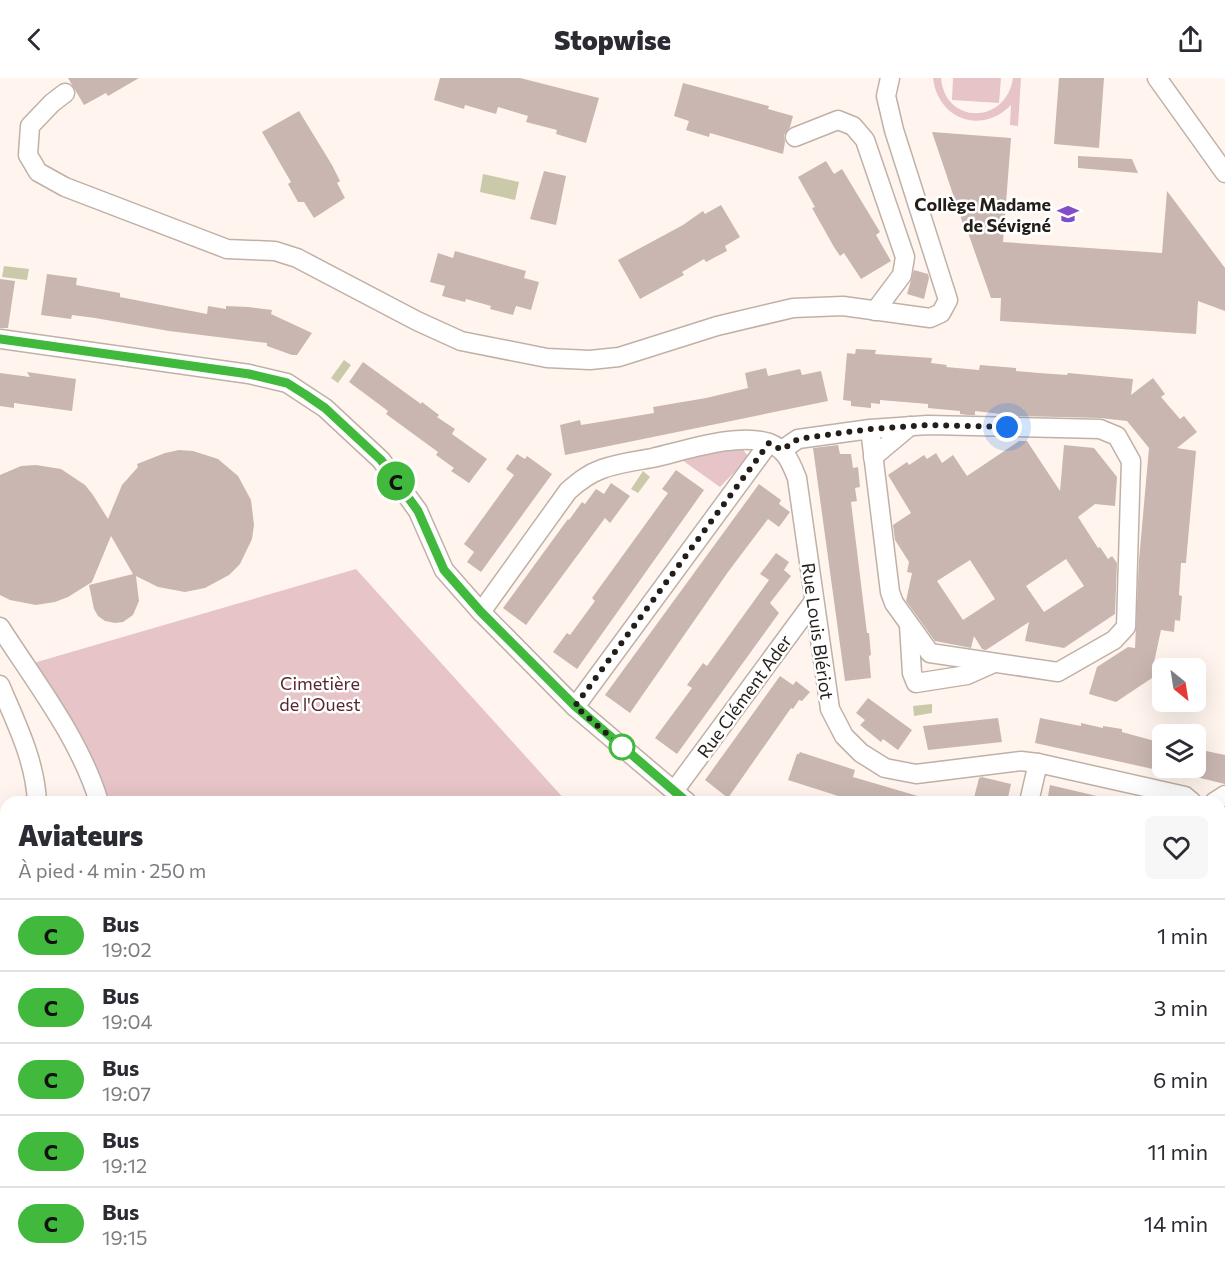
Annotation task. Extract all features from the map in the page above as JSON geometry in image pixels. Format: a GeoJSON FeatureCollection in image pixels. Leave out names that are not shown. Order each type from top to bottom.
{"type":"FeatureCollection","features":[{"type":"Feature","properties":{"kind":"street"},"geometry":{"type":"LineString","coordinates":[[65,93],[30,126],[28,155],[38,172],[65,187],[227,249],[275,251],[297,258],[417,321],[461,341],[547,358],[590,360],[619,357],[717,326],[793,308],[834,306],[930,318],[941,313],[948,300],[894,130],[886,96],[890,78]]}},
{"type":"Feature","properties":{"kind":"street"},"geometry":{"type":"LineString","coordinates":[[1158,78],[1225,172]]}},
{"type":"Feature","properties":{"kind":"street"},"geometry":{"type":"LineString","coordinates":[[795,137],[838,120],[853,126],[865,140],[905,257],[902,275],[875,311]]}},
{"type":"Feature","properties":{"kind":"street"},"geometry":{"type":"LineString","coordinates":[[0,339],[249,374],[287,383],[325,408],[381,460],[418,511],[444,570],[481,612],[575,706],[679,796]]}},
{"type":"Feature","properties":{"kind":"street"},"geometry":{"type":"LineString","coordinates":[[481,612],[568,491],[581,478],[603,469],[740,440],[775,447],[798,439],[870,429],[910,426],[1100,429],[1117,436],[1131,461],[1126,627],[1114,640],[1058,672],[930,653],[894,603],[890,592],[870,429]]}},
{"type":"Feature","properties":{"kind":"street"},"geometry":{"type":"LineString","coordinates":[[873,457],[910,426]]}},
{"type":"Feature","properties":{"kind":"street"},"geometry":{"type":"LineString","coordinates":[[575,706],[775,447]]}},
{"type":"Feature","properties":{"kind":"street","name":"Rue Louis Blériot"},"geometry":{"type":"LineString","coordinates":[[775,447],[791,462],[797,478],[830,709],[844,736],[861,753],[885,768],[916,774],[1021,761],[1185,796]]}},
{"type":"Feature","properties":{"kind":"street","name":"Rue Clément Ader"},"geometry":{"type":"LineString","coordinates":[[681,796],[814,601]]}},
{"type":"Feature","properties":{"kind":"street"},"geometry":{"type":"LineString","coordinates":[[909,625],[912,673],[916,682],[967,675],[994,663]]}},
{"type":"Feature","properties":{"kind":"street"},"geometry":{"type":"LineString","coordinates":[[0,627],[70,736],[90,774],[97,796]]}},
{"type":"Feature","properties":{"kind":"street"},"geometry":{"type":"LineString","coordinates":[[0,685],[31,761],[36,796]]}},
{"type":"Feature","properties":{"kind":"street"},"geometry":{"type":"LineString","coordinates":[[1030,796],[1038,763]]}},
{"type":"Feature","properties":{"kind":"green space"},"geometry":{"type":"Polygon","coordinates":[[[933,78],[941,78],[945,93],[953,104],[964,111],[976,113],[988,111],[999,104],[1008,93],[1013,78],[1021,78],[1018,126],[1010,125],[1011,105],[1000,114],[975,121],[952,113],[943,104],[933,78]]]}},
{"type":"Feature","properties":{"kind":"green space"},"geometry":{"type":"Polygon","coordinates":[[[953,78],[1001,78],[999,103],[952,100],[953,78]]]}},
{"type":"Feature","properties":{"kind":"green space"},"geometry":{"type":"Polygon","coordinates":[[[739,445],[749,457],[720,487],[682,460],[739,445]]]}},
{"type":"Feature","properties":{"kind":"green space","name":"Cimetière de l'Ouest"},"geometry":{"type":"Polygon","coordinates":[[[356,569],[562,796],[103,796],[30,664],[356,569]]]}},
{"type":"Feature","properties":{"kind":"shaded area"},"geometry":{"type":"Polygon","coordinates":[[[483,174],[519,182],[515,200],[480,192],[483,174]]]}},
{"type":"Feature","properties":{"kind":"shaded area"},"geometry":{"type":"Polygon","coordinates":[[[4,266],[29,269],[27,280],[2,277],[4,266]]]}},
{"type":"Feature","properties":{"kind":"shaded area"},"geometry":{"type":"Polygon","coordinates":[[[344,360],[351,365],[338,383],[331,378],[344,360]]]}},
{"type":"Feature","properties":{"kind":"shaded area"},"geometry":{"type":"Polygon","coordinates":[[[643,471],[650,477],[638,493],[631,489],[643,471]]]}},
{"type":"Feature","properties":{"kind":"shaded area"},"geometry":{"type":"Polygon","coordinates":[[[932,704],[932,713],[914,716],[913,706],[932,704]]]}},
{"type":"Feature","properties":{"kind":"building"},"geometry":{"type":"Polygon","coordinates":[[[68,78],[139,78],[108,96],[106,93],[84,105],[68,78]]]}},
{"type":"Feature","properties":{"kind":"building"},"geometry":{"type":"Polygon","coordinates":[[[440,78],[520,78],[599,98],[586,143],[556,134],[557,130],[526,122],[528,116],[498,107],[496,114],[465,105],[464,109],[434,100],[440,78]]]}},
{"type":"Feature","properties":{"kind":"building"},"geometry":{"type":"Polygon","coordinates":[[[1059,78],[1104,78],[1099,148],[1054,144],[1059,78]]]}},
{"type":"Feature","properties":{"kind":"building"},"geometry":{"type":"Polygon","coordinates":[[[683,83],[769,106],[768,109],[793,116],[790,127],[784,135],[783,154],[710,133],[709,137],[686,130],[689,121],[674,116],[683,83]]]}},
{"type":"Feature","properties":{"kind":"building"},"geometry":{"type":"Polygon","coordinates":[[[299,111],[332,165],[340,181],[337,183],[345,198],[314,218],[304,202],[298,202],[288,184],[291,182],[262,132],[299,111]]]}},
{"type":"Feature","properties":{"kind":"building"},"geometry":{"type":"Polygon","coordinates":[[[932,132],[1011,138],[1003,242],[1162,253],[1167,191],[1225,268],[1225,311],[1198,301],[1196,334],[1000,321],[1001,298],[991,298],[932,132]]]}},
{"type":"Feature","properties":{"kind":"building"},"geometry":{"type":"Polygon","coordinates":[[[1078,156],[1132,159],[1138,173],[1078,168],[1078,156]]]}},
{"type":"Feature","properties":{"kind":"building"},"geometry":{"type":"Polygon","coordinates":[[[826,161],[834,174],[842,169],[880,232],[876,235],[891,261],[861,279],[844,253],[840,256],[834,247],[798,177],[826,161]]]}},
{"type":"Feature","properties":{"kind":"building"},"geometry":{"type":"Polygon","coordinates":[[[544,171],[566,176],[556,225],[530,219],[544,171]]]}},
{"type":"Feature","properties":{"kind":"building"},"geometry":{"type":"Polygon","coordinates":[[[721,205],[740,237],[725,246],[727,251],[706,262],[704,259],[682,272],[684,275],[640,299],[618,260],[683,225],[703,211],[705,214],[721,205]]]}},
{"type":"Feature","properties":{"kind":"building"},"geometry":{"type":"Polygon","coordinates":[[[455,251],[526,271],[524,278],[539,282],[531,310],[516,306],[513,315],[466,299],[465,302],[442,296],[445,286],[430,282],[438,253],[453,258],[455,251]]]}},
{"type":"Feature","properties":{"kind":"building"},"geometry":{"type":"Polygon","coordinates":[[[914,270],[928,274],[924,299],[907,294],[914,270]]]}},
{"type":"Feature","properties":{"kind":"building"},"geometry":{"type":"Polygon","coordinates":[[[47,274],[77,278],[76,285],[120,293],[120,297],[207,314],[208,306],[226,309],[226,306],[272,310],[271,314],[312,333],[297,355],[292,355],[267,346],[267,343],[169,331],[72,315],[71,319],[41,315],[47,274]]]}},
{"type":"Feature","properties":{"kind":"building"},"geometry":{"type":"Polygon","coordinates":[[[0,279],[15,281],[8,328],[0,328],[0,279]]]}},
{"type":"Feature","properties":{"kind":"building"},"geometry":{"type":"Polygon","coordinates":[[[856,349],[876,350],[875,354],[932,358],[931,363],[947,365],[946,367],[979,370],[980,365],[1016,368],[1016,371],[1133,379],[1131,395],[1153,378],[1165,394],[1161,397],[1180,419],[1184,416],[1197,432],[1177,448],[1196,451],[1186,563],[1181,563],[1180,621],[1175,620],[1174,632],[1161,630],[1155,658],[1152,658],[1152,678],[1116,702],[1089,694],[1097,667],[1128,647],[1135,648],[1139,560],[1149,448],[1127,421],[1019,416],[975,411],[975,415],[968,415],[960,414],[960,411],[928,408],[928,404],[880,400],[880,404],[871,403],[871,408],[851,406],[851,401],[843,400],[847,353],[855,354],[856,349]]]}},
{"type":"Feature","properties":{"kind":"building"},"geometry":{"type":"Polygon","coordinates":[[[363,362],[439,415],[437,417],[455,429],[452,434],[487,459],[469,483],[451,471],[454,468],[436,455],[438,452],[386,414],[388,411],[349,382],[363,362]]]}},
{"type":"Feature","properties":{"kind":"building"},"geometry":{"type":"Polygon","coordinates":[[[766,368],[768,376],[800,369],[802,375],[821,371],[828,401],[565,455],[560,425],[580,420],[581,425],[654,413],[653,407],[748,388],[745,373],[766,368]]]}},
{"type":"Feature","properties":{"kind":"building"},"geometry":{"type":"Polygon","coordinates":[[[27,372],[76,379],[72,411],[14,403],[14,408],[0,406],[0,373],[30,377],[27,372]]]}},
{"type":"Feature","properties":{"kind":"building"},"geometry":{"type":"Polygon","coordinates":[[[1019,441],[1027,441],[1060,491],[1064,445],[1094,448],[1117,477],[1115,506],[1095,504],[1078,517],[1098,548],[1100,547],[1108,559],[1112,556],[1117,563],[1115,614],[1064,648],[1025,641],[1029,622],[986,650],[982,649],[974,636],[971,648],[935,641],[906,601],[912,573],[907,572],[909,562],[895,540],[893,525],[911,513],[888,475],[907,462],[909,465],[924,455],[927,459],[936,453],[942,463],[953,455],[967,476],[1019,441]],[[1066,559],[1026,586],[1044,612],[1084,586],[1066,559]],[[970,560],[937,581],[963,620],[995,599],[970,560]]]}},
{"type":"Feature","properties":{"kind":"building"},"geometry":{"type":"Polygon","coordinates":[[[838,445],[840,454],[851,454],[853,468],[858,467],[860,487],[855,488],[857,501],[851,502],[871,655],[869,656],[871,678],[845,681],[813,448],[838,445]]]}},
{"type":"Feature","properties":{"kind":"building"},"geometry":{"type":"Polygon","coordinates":[[[179,450],[193,451],[218,459],[238,476],[251,500],[254,525],[252,539],[240,564],[229,575],[205,588],[185,592],[158,587],[136,576],[139,601],[133,615],[123,622],[105,621],[94,609],[89,585],[133,574],[111,536],[92,582],[68,597],[36,605],[10,600],[0,595],[0,475],[21,466],[36,465],[61,469],[85,485],[108,519],[122,485],[138,467],[137,464],[179,450]]]}},
{"type":"Feature","properties":{"kind":"building"},"geometry":{"type":"Polygon","coordinates":[[[517,454],[525,459],[527,456],[552,474],[481,572],[467,562],[474,552],[464,544],[514,475],[506,469],[517,454]]]}},
{"type":"Feature","properties":{"kind":"building"},"geometry":{"type":"Polygon","coordinates":[[[676,470],[704,490],[577,669],[553,652],[567,633],[570,635],[595,601],[592,598],[668,493],[662,489],[676,470]]]}},
{"type":"Feature","properties":{"kind":"building"},"geometry":{"type":"Polygon","coordinates":[[[611,483],[630,496],[610,523],[605,518],[526,625],[503,608],[582,502],[585,504],[596,489],[604,494],[611,483]]]}},
{"type":"Feature","properties":{"kind":"building"},"geometry":{"type":"Polygon","coordinates":[[[759,484],[781,500],[779,504],[790,512],[779,527],[768,519],[728,572],[630,713],[605,695],[759,484]]]}},
{"type":"Feature","properties":{"kind":"building"},"geometry":{"type":"Polygon","coordinates":[[[776,553],[789,562],[784,570],[791,576],[770,603],[779,613],[677,754],[655,738],[692,688],[687,685],[703,663],[707,666],[769,580],[760,574],[776,553]]]}},
{"type":"Feature","properties":{"kind":"building"},"geometry":{"type":"Polygon","coordinates":[[[780,676],[793,685],[796,681],[810,692],[802,701],[799,700],[793,709],[791,708],[729,796],[725,796],[705,780],[780,676]]]}},
{"type":"Feature","properties":{"kind":"building"},"geometry":{"type":"Polygon","coordinates":[[[868,698],[912,730],[898,750],[883,739],[881,742],[860,725],[865,720],[856,713],[868,698]]]}},
{"type":"Feature","properties":{"kind":"building"},"geometry":{"type":"Polygon","coordinates":[[[998,718],[1002,742],[928,750],[923,726],[998,718]]]}},
{"type":"Feature","properties":{"kind":"building"},"geometry":{"type":"Polygon","coordinates":[[[1040,718],[1081,726],[1081,723],[1122,729],[1122,732],[1152,740],[1152,769],[1035,743],[1040,718]]]}},
{"type":"Feature","properties":{"kind":"building"},"geometry":{"type":"Polygon","coordinates":[[[1206,751],[1225,755],[1225,784],[1200,778],[1206,778],[1206,751]]]}},
{"type":"Feature","properties":{"kind":"building"},"geometry":{"type":"Polygon","coordinates":[[[800,752],[855,770],[853,777],[918,796],[838,796],[788,780],[797,754],[800,752]]]}},
{"type":"Feature","properties":{"kind":"building"},"geometry":{"type":"Polygon","coordinates":[[[979,778],[1011,784],[1008,796],[974,796],[979,778]]]}},
{"type":"Feature","properties":{"kind":"building"},"geometry":{"type":"Polygon","coordinates":[[[1050,785],[1097,796],[1048,796],[1050,785]]]}},
{"type":"Feature","properties":{"kind":"bus line","name":"C"},"geometry":{"type":"LineString","coordinates":[[0,339],[249,374],[287,383],[325,408],[381,460],[418,511],[444,570],[481,612],[575,706],[680,796]]}},
{"type":"Feature","properties":{"kind":"place","name":"Collège Madame de Sévigné"},"geometry":{"type":"Point","coordinates":[1068,214]}},
{"type":"Feature","properties":{"kind":"route"},"geometry":{"type":"LineString","coordinates":[[622,747],[575,706],[769,443],[782,450],[798,439],[870,429],[928,425],[1007,427]]}}]}
